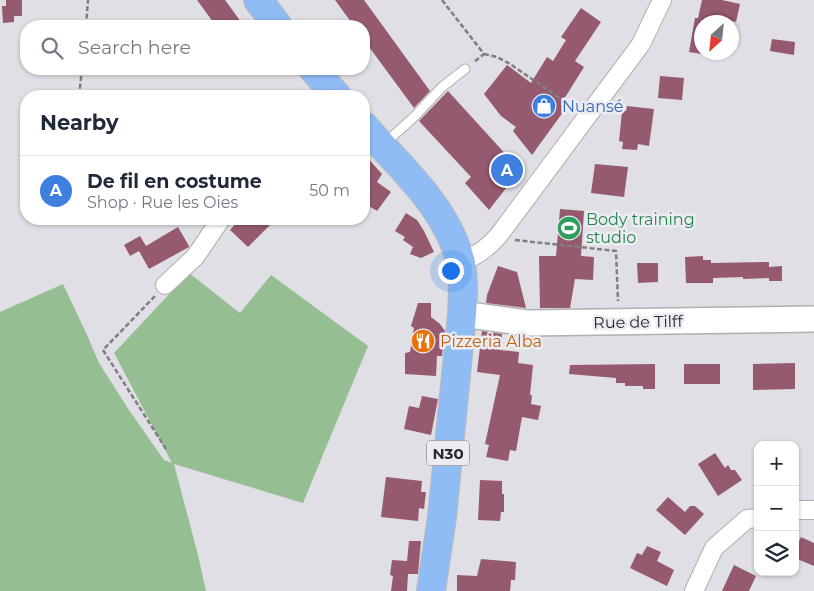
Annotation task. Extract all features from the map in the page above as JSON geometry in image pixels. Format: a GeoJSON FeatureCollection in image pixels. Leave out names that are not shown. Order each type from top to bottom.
{"type":"FeatureCollection","features":[{"type":"Feature","properties":{"kind":"main road"},"geometry":{"type":"LineString","coordinates":[[258,0],[273,20]]}},
{"type":"Feature","properties":{"kind":"main road","name":"N30"},"geometry":{"type":"LineString","coordinates":[[370,133],[423,192],[441,217],[452,236],[461,262],[462,314],[442,516],[431,591]]}},
{"type":"Feature","properties":{"kind":"main road","name":"Rue de Tilff"},"geometry":{"type":"LineString","coordinates":[[462,314],[526,323],[814,319]]}},
{"type":"Feature","properties":{"kind":"street"},"geometry":{"type":"LineString","coordinates":[[461,262],[482,252],[499,235],[641,44],[662,0]]}},
{"type":"Feature","properties":{"kind":"street"},"geometry":{"type":"LineString","coordinates":[[165,286],[195,257],[217,225]]}},
{"type":"Feature","properties":{"kind":"street"},"geometry":{"type":"LineString","coordinates":[[799,510],[814,510]]}},
{"type":"Feature","properties":{"kind":"street"},"geometry":{"type":"LineString","coordinates":[[694,591],[714,548],[747,520],[754,519]]}},
{"type":"Feature","properties":{"kind":"lane"},"geometry":{"type":"LineString","coordinates":[[382,146],[442,88],[465,69]]}},
{"type":"Feature","properties":{"kind":"path"},"geometry":{"type":"LineString","coordinates":[[86,20],[88,0]]}},
{"type":"Feature","properties":{"kind":"path"},"geometry":{"type":"LineString","coordinates":[[442,0],[484,54],[497,57],[510,64],[586,117]]}},
{"type":"Feature","properties":{"kind":"path"},"geometry":{"type":"LineString","coordinates":[[465,69],[484,54]]}},
{"type":"Feature","properties":{"kind":"path"},"geometry":{"type":"LineString","coordinates":[[80,90],[81,75]]}},
{"type":"Feature","properties":{"kind":"path"},"geometry":{"type":"LineString","coordinates":[[499,235],[518,241],[616,251],[618,322]]}},
{"type":"Feature","properties":{"kind":"path"},"geometry":{"type":"LineString","coordinates":[[165,286],[103,350],[166,449]]}},
{"type":"Feature","properties":{"kind":"green space"},"geometry":{"type":"Polygon","coordinates":[[[189,273],[240,313],[271,275],[368,346],[303,503],[174,464],[206,591],[0,591],[0,312],[63,284],[99,363],[164,460],[172,463],[114,353],[189,273]]]}},
{"type":"Feature","properties":{"kind":"building"},"geometry":{"type":"Polygon","coordinates":[[[6,0],[22,0],[22,16],[14,16],[14,22],[3,23],[2,6],[6,6],[6,0]]]}},
{"type":"Feature","properties":{"kind":"building"},"geometry":{"type":"Polygon","coordinates":[[[197,0],[225,0],[240,20],[212,20],[197,0]]]}},
{"type":"Feature","properties":{"kind":"building"},"geometry":{"type":"Polygon","coordinates":[[[335,0],[364,0],[430,91],[414,108],[370,48],[370,20],[350,20],[335,0]]]}},
{"type":"Feature","properties":{"kind":"building"},"geometry":{"type":"Polygon","coordinates":[[[702,0],[722,0],[740,4],[738,15],[699,15],[702,0]]]}},
{"type":"Feature","properties":{"kind":"building"},"geometry":{"type":"Polygon","coordinates":[[[581,8],[601,22],[575,61],[584,67],[561,104],[566,108],[532,155],[513,131],[516,127],[501,116],[484,94],[507,65],[531,83],[547,57],[553,61],[566,40],[561,37],[581,8]]]}},
{"type":"Feature","properties":{"kind":"building"},"geometry":{"type":"Polygon","coordinates":[[[694,24],[694,53],[689,52],[694,24]]]}},
{"type":"Feature","properties":{"kind":"building"},"geometry":{"type":"Polygon","coordinates":[[[772,39],[795,42],[794,55],[770,51],[772,39]]]}},
{"type":"Feature","properties":{"kind":"building"},"geometry":{"type":"Polygon","coordinates":[[[660,76],[684,78],[682,100],[658,98],[660,76]]]}},
{"type":"Feature","properties":{"kind":"building"},"geometry":{"type":"Polygon","coordinates":[[[448,91],[520,170],[489,210],[465,183],[471,177],[419,121],[448,91]]]}},
{"type":"Feature","properties":{"kind":"building"},"geometry":{"type":"Polygon","coordinates":[[[627,106],[654,109],[649,146],[638,144],[637,150],[622,149],[623,142],[619,141],[622,111],[626,111],[627,106]]]}},
{"type":"Feature","properties":{"kind":"building"},"geometry":{"type":"Polygon","coordinates":[[[370,161],[382,174],[377,182],[391,192],[377,211],[370,207],[370,161]]]}},
{"type":"Feature","properties":{"kind":"building"},"geometry":{"type":"Polygon","coordinates":[[[595,164],[628,167],[624,197],[591,193],[595,164]]]}},
{"type":"Feature","properties":{"kind":"building"},"geometry":{"type":"Polygon","coordinates":[[[560,209],[584,211],[581,256],[594,257],[593,280],[575,279],[570,308],[540,308],[539,256],[556,256],[560,209]]]}},
{"type":"Feature","properties":{"kind":"building"},"geometry":{"type":"Polygon","coordinates":[[[406,213],[417,220],[434,252],[421,258],[410,254],[413,247],[403,240],[405,237],[395,231],[406,213]]]}},
{"type":"Feature","properties":{"kind":"building"},"geometry":{"type":"Polygon","coordinates":[[[235,225],[270,225],[248,247],[230,230],[235,225]]]}},
{"type":"Feature","properties":{"kind":"building"},"geometry":{"type":"Polygon","coordinates":[[[178,227],[189,247],[149,269],[139,251],[130,256],[124,245],[140,236],[146,246],[178,227]]]}},
{"type":"Feature","properties":{"kind":"building"},"geometry":{"type":"Polygon","coordinates":[[[703,256],[703,260],[711,260],[711,263],[769,262],[769,267],[782,266],[782,281],[769,281],[769,278],[743,279],[743,277],[713,278],[713,283],[686,283],[685,257],[703,256]]]}},
{"type":"Feature","properties":{"kind":"building"},"geometry":{"type":"Polygon","coordinates":[[[637,263],[658,263],[658,282],[638,283],[637,263]]]}},
{"type":"Feature","properties":{"kind":"building"},"geometry":{"type":"Polygon","coordinates":[[[498,266],[517,272],[526,308],[486,303],[487,295],[498,266]]]}},
{"type":"Feature","properties":{"kind":"building"},"geometry":{"type":"Polygon","coordinates":[[[418,303],[431,303],[431,317],[445,331],[442,356],[437,356],[436,376],[405,374],[405,353],[410,352],[414,328],[411,326],[418,303]]]}},
{"type":"Feature","properties":{"kind":"building"},"geometry":{"type":"Polygon","coordinates":[[[482,331],[502,334],[500,350],[519,352],[518,363],[533,365],[530,395],[532,395],[531,404],[541,406],[538,420],[522,417],[516,451],[510,450],[508,461],[486,457],[489,445],[485,444],[500,375],[477,372],[482,331]]]}},
{"type":"Feature","properties":{"kind":"building"},"geometry":{"type":"Polygon","coordinates":[[[795,363],[795,389],[753,390],[753,364],[795,363]]]}},
{"type":"Feature","properties":{"kind":"building"},"geometry":{"type":"Polygon","coordinates":[[[655,364],[655,389],[643,389],[643,386],[625,386],[625,383],[616,383],[616,378],[569,374],[570,365],[655,364]]]}},
{"type":"Feature","properties":{"kind":"building"},"geometry":{"type":"Polygon","coordinates":[[[684,364],[720,364],[720,384],[684,384],[684,364]]]}},
{"type":"Feature","properties":{"kind":"building"},"geometry":{"type":"Polygon","coordinates":[[[422,396],[438,399],[431,435],[404,429],[409,406],[419,408],[422,396]]]}},
{"type":"Feature","properties":{"kind":"building"},"geometry":{"type":"Polygon","coordinates":[[[715,453],[725,468],[728,465],[731,470],[735,470],[742,480],[718,496],[698,464],[715,453]]]}},
{"type":"Feature","properties":{"kind":"building"},"geometry":{"type":"Polygon","coordinates":[[[386,477],[422,481],[421,492],[426,492],[424,509],[419,508],[418,521],[381,517],[386,477]]]}},
{"type":"Feature","properties":{"kind":"building"},"geometry":{"type":"Polygon","coordinates":[[[480,480],[502,481],[504,512],[501,512],[500,521],[478,520],[480,480]]]}},
{"type":"Feature","properties":{"kind":"building"},"geometry":{"type":"Polygon","coordinates":[[[668,497],[685,512],[690,506],[695,506],[704,514],[685,535],[656,510],[668,497]]]}},
{"type":"Feature","properties":{"kind":"building"},"geometry":{"type":"Polygon","coordinates":[[[801,537],[814,543],[814,566],[799,560],[799,541],[801,537]]]}},
{"type":"Feature","properties":{"kind":"building"},"geometry":{"type":"Polygon","coordinates":[[[409,541],[421,541],[418,574],[408,574],[407,591],[391,591],[393,576],[390,575],[392,560],[407,561],[409,541]]]}},
{"type":"Feature","properties":{"kind":"building"},"geometry":{"type":"Polygon","coordinates":[[[647,546],[661,552],[657,561],[674,570],[667,586],[630,568],[637,553],[642,555],[647,546]]]}},
{"type":"Feature","properties":{"kind":"building"},"geometry":{"type":"Polygon","coordinates":[[[481,559],[516,562],[515,580],[511,580],[510,591],[457,591],[457,575],[477,576],[481,559]]]}},
{"type":"Feature","properties":{"kind":"building"},"geometry":{"type":"Polygon","coordinates":[[[734,565],[756,576],[749,591],[722,591],[734,565]]]}},
{"type":"Feature","properties":{"kind":"place","name":"Nuansé"},"geometry":{"type":"Point","coordinates":[544,106]}},
{"type":"Feature","properties":{"kind":"place","name":"De fil en costume"},"geometry":{"type":"Point","coordinates":[507,170]}},
{"type":"Feature","properties":{"kind":"place","name":"Body training studio"},"geometry":{"type":"Point","coordinates":[569,228]}},
{"type":"Feature","properties":{"kind":"place","name":"Pizzeria Alba"},"geometry":{"type":"Point","coordinates":[423,341]}}]}
